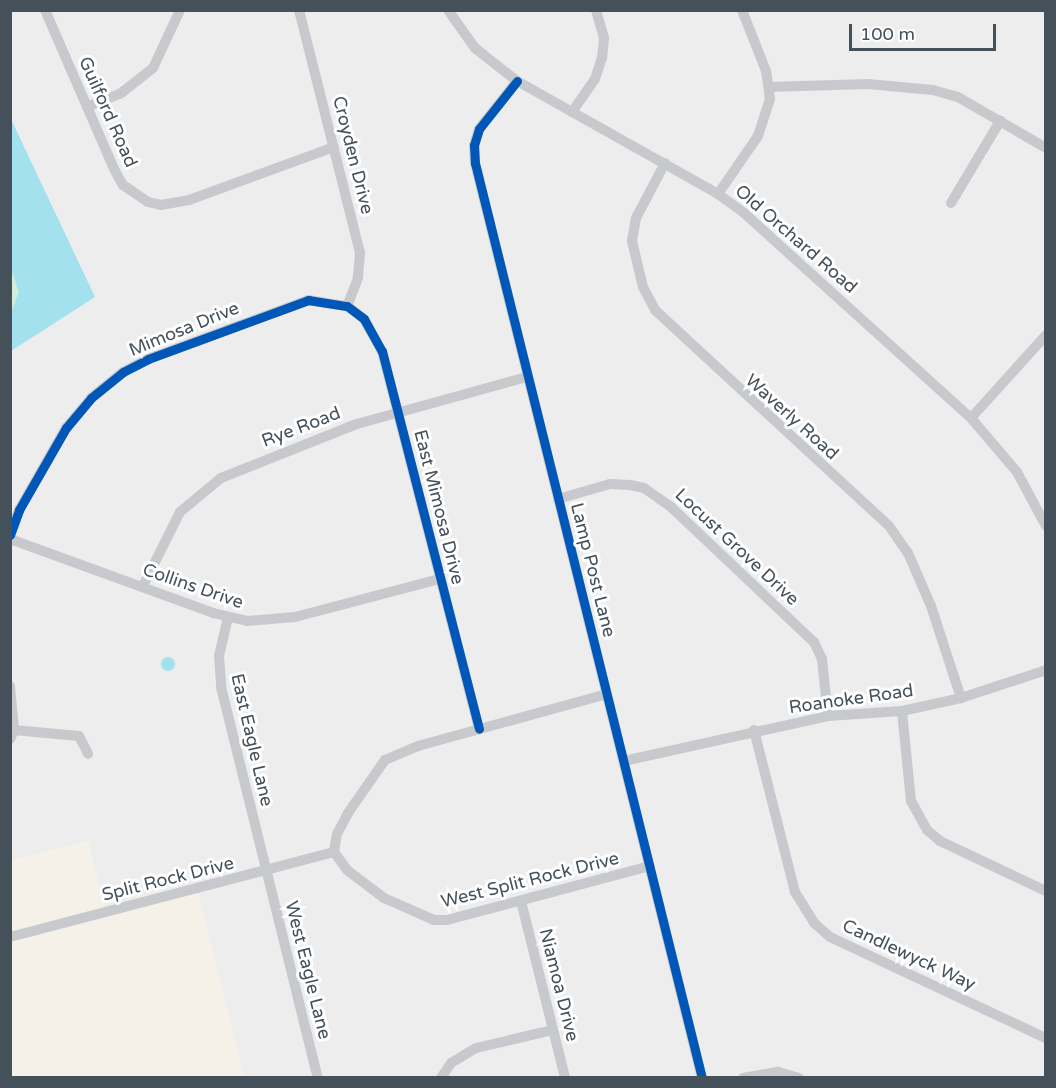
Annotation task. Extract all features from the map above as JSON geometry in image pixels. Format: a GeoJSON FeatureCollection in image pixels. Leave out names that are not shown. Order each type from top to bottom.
{"type":"FeatureCollection","features":[{"type":"Feature","properties":{"kind":"street","name":"Guilford Road"},"geometry":{"type":"LineString","coordinates":[[45,10],[123,184],[136,196],[161,205],[189,200],[334,147]]}},
{"type":"Feature","properties":{"kind":"street"},"geometry":{"type":"LineString","coordinates":[[87,107],[120,94],[153,68],[180,10]]}},
{"type":"Feature","properties":{"kind":"street","name":"Croyden Drive"},"geometry":{"type":"LineString","coordinates":[[299,10],[361,265],[346,306]]}},
{"type":"Feature","properties":{"kind":"street","name":"Old Orchard Road"},"geometry":{"type":"LineString","coordinates":[[448,10],[475,48],[517,81],[718,194],[971,418],[1017,472],[1042,510],[1046,526]]}},
{"type":"Feature","properties":{"kind":"street"},"geometry":{"type":"LineString","coordinates":[[572,112],[595,79],[602,58],[604,38],[596,10]]}},
{"type":"Feature","properties":{"kind":"street"},"geometry":{"type":"LineString","coordinates":[[718,194],[758,136],[766,119],[769,87],[742,10]]}},
{"type":"Feature","properties":{"kind":"street","name":"Lamp Post Lane"},"geometry":{"type":"LineString","coordinates":[[517,81],[479,129],[474,145],[475,163],[702,1077]]}},
{"type":"Feature","properties":{"kind":"street"},"geometry":{"type":"LineString","coordinates":[[769,87],[868,84],[933,90],[958,98],[1046,148]]}},
{"type":"Feature","properties":{"kind":"street"},"geometry":{"type":"LineString","coordinates":[[951,203],[1000,121]]}},
{"type":"Feature","properties":{"kind":"street","name":"Waverly Road"},"geometry":{"type":"LineString","coordinates":[[665,163],[636,218],[632,241],[647,295],[682,338],[889,526],[908,553],[931,606],[961,698]]}},
{"type":"Feature","properties":{"kind":"street","name":"Mimosa Drive"},"geometry":{"type":"LineString","coordinates":[[10,537],[19,510],[66,428],[91,398],[123,372],[159,355],[308,300],[346,306]]}},
{"type":"Feature","properties":{"kind":"street","name":"East Mimosa Drive"},"geometry":{"type":"LineString","coordinates":[[346,306],[374,333],[398,412],[479,729]]}},
{"type":"Feature","properties":{"kind":"street"},"geometry":{"type":"LineString","coordinates":[[971,418],[1046,335]]}},
{"type":"Feature","properties":{"kind":"street","name":"Rye Road"},"geometry":{"type":"LineString","coordinates":[[142,586],[180,513],[221,478],[357,424],[527,377]]}},
{"type":"Feature","properties":{"kind":"street","name":"Locust Grove Drive"},"geometry":{"type":"LineString","coordinates":[[558,500],[610,484],[630,485],[644,488],[671,507],[814,642],[822,659],[828,716]]}},
{"type":"Feature","properties":{"kind":"street","name":"Collins Drive"},"geometry":{"type":"LineString","coordinates":[[10,537],[228,617],[247,621],[295,617],[440,579]]}},
{"type":"Feature","properties":{"kind":"street","name":"East Eagle Lane"},"geometry":{"type":"LineString","coordinates":[[228,617],[218,672],[266,871]]}},
{"type":"Feature","properties":{"kind":"street","name":"Roanoke Road"},"geometry":{"type":"LineString","coordinates":[[624,761],[754,730],[828,716],[902,711],[961,698],[1046,670]]}},
{"type":"Feature","properties":{"kind":"street"},"geometry":{"type":"LineString","coordinates":[[10,686],[12,735],[79,736],[88,754]]}},
{"type":"Feature","properties":{"kind":"street"},"geometry":{"type":"LineString","coordinates":[[334,852],[337,834],[348,813],[370,776],[385,760],[479,729],[607,694]]}},
{"type":"Feature","properties":{"kind":"street"},"geometry":{"type":"LineString","coordinates":[[902,711],[911,801],[927,830],[940,841],[1046,891]]}},
{"type":"Feature","properties":{"kind":"street","name":"Candlewyck Way"},"geometry":{"type":"LineString","coordinates":[[754,730],[795,892],[814,923],[830,937],[1046,1038]]}},
{"type":"Feature","properties":{"kind":"street","name":"Split Rock Drive"},"geometry":{"type":"LineString","coordinates":[[10,937],[334,852]]}},
{"type":"Feature","properties":{"kind":"street","name":"West Split Rock Drive"},"geometry":{"type":"LineString","coordinates":[[334,852],[356,877],[420,917],[447,920],[650,866]]}},
{"type":"Feature","properties":{"kind":"street","name":"West Eagle Lane"},"geometry":{"type":"LineString","coordinates":[[266,871],[318,1077]]}},
{"type":"Feature","properties":{"kind":"street","name":"Niamoa Drive"},"geometry":{"type":"LineString","coordinates":[[520,901],[565,1077]]}},
{"type":"Feature","properties":{"kind":"street"},"geometry":{"type":"LineString","coordinates":[[441,1077],[451,1064],[476,1048],[553,1030]]}},
{"type":"Feature","properties":{"kind":"street"},"geometry":{"type":"LineString","coordinates":[[743,1077],[778,1072],[799,1077]]}},
{"type":"Feature","properties":{"kind":"shaded area"},"geometry":{"type":"Polygon","coordinates":[[[88,841],[106,912],[197,889],[244,1077],[11,1077],[10,860],[88,841]]]}},
{"type":"Feature","properties":{"kind":"green space"},"geometry":{"type":"Polygon","coordinates":[[[11,261],[20,291],[11,319],[11,261]]]}},
{"type":"Feature","properties":{"kind":"water"},"geometry":{"type":"Polygon","coordinates":[[[10,117],[95,297],[11,351],[11,319],[20,291],[11,261],[10,117]]]}},
{"type":"Feature","properties":{"kind":"water"},"geometry":{"type":"Polygon","coordinates":[[[168,657],[173,659],[175,664],[173,669],[168,671],[163,669],[161,664],[163,659],[168,657]]]}},
{"type":"Feature","properties":{"kind":"waterway"},"geometry":{"type":"LineString","coordinates":[[10,261],[20,291],[10,319]]}},
{"type":"Feature","properties":{"kind":"cycle path"},"geometry":{"type":"LineString","coordinates":[[517,81],[479,129],[474,145],[475,163],[702,1078]]}},
{"type":"Feature","properties":{"kind":"cycle path"},"geometry":{"type":"LineString","coordinates":[[10,535],[19,510],[66,428],[91,398],[123,372],[148,359],[308,300],[347,306],[364,319],[382,351],[479,729]]}}]}
